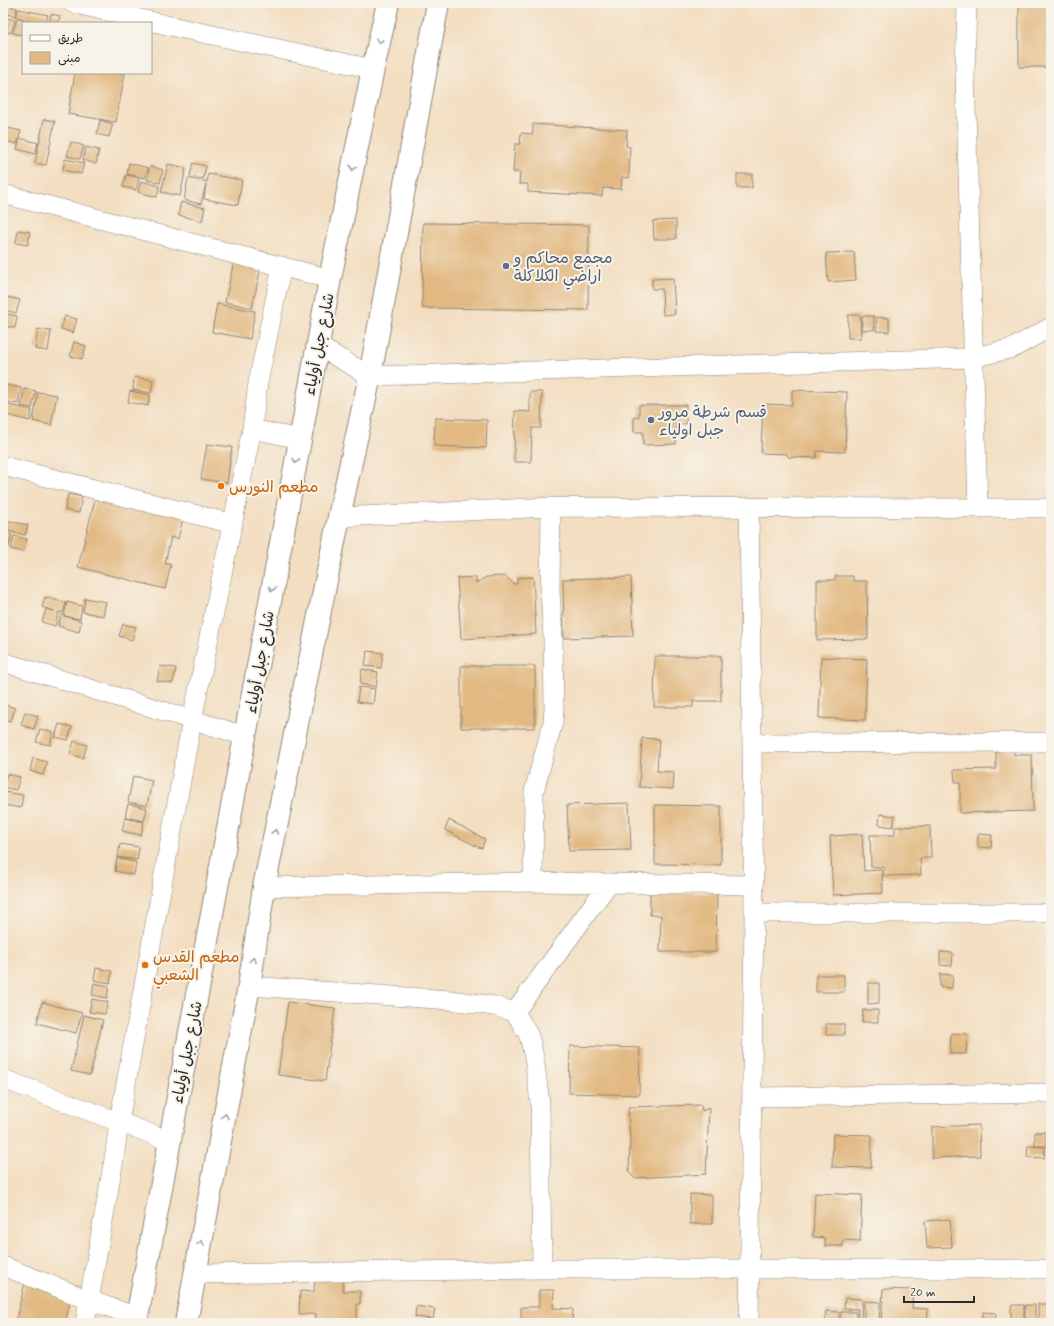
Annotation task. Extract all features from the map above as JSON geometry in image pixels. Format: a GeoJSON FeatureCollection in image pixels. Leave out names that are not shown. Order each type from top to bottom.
{"type":"FeatureCollection","features":[{"type":"Feature","properties":{"kind":"main road","name":"شارع جبل أولياء"},"geometry":{"type":"LineString","coordinates":[[136,1320],[330,279],[372,69],[388,3]]}},
{"type":"Feature","properties":{"kind":"main road"},"geometry":{"type":"LineString","coordinates":[[186,1323],[249,986],[264,887],[339,517],[370,376],[438,3]]}},
{"type":"Feature","properties":{"kind":"street"},"geometry":{"type":"LineString","coordinates":[[72,3],[184,29],[372,69]]}},
{"type":"Feature","properties":{"kind":"street"},"geometry":{"type":"LineString","coordinates":[[967,3],[965,73],[972,358],[978,508]]}},
{"type":"Feature","properties":{"kind":"street"},"geometry":{"type":"LineString","coordinates":[[3,194],[330,279]]}},
{"type":"Feature","properties":{"kind":"street"},"geometry":{"type":"LineString","coordinates":[[85,1323],[113,1166],[119,1122],[192,720],[252,430],[258,383],[282,266]]}},
{"type":"Feature","properties":{"kind":"street"},"geometry":{"type":"LineString","coordinates":[[318,346],[370,376],[972,358],[1013,348],[1051,327]]}},
{"type":"Feature","properties":{"kind":"street"},"geometry":{"type":"LineString","coordinates":[[252,430],[300,439]]}},
{"type":"Feature","properties":{"kind":"street"},"geometry":{"type":"LineString","coordinates":[[3,466],[233,524]]}},
{"type":"Feature","properties":{"kind":"street"},"geometry":{"type":"LineString","coordinates":[[749,507],[754,885],[753,1097],[749,1323]]}},
{"type":"Feature","properties":{"kind":"street"},"geometry":{"type":"LineString","coordinates":[[339,517],[551,508],[1051,508]]}},
{"type":"Feature","properties":{"kind":"street"},"geometry":{"type":"LineString","coordinates":[[533,882],[534,791],[553,722],[554,708],[553,638],[550,591],[551,508]]}},
{"type":"Feature","properties":{"kind":"street"},"geometry":{"type":"LineString","coordinates":[[3,662],[245,736]]}},
{"type":"Feature","properties":{"kind":"street"},"geometry":{"type":"LineString","coordinates":[[752,743],[1051,742]]}},
{"type":"Feature","properties":{"kind":"street"},"geometry":{"type":"LineString","coordinates":[[264,887],[533,882],[754,885]]}},
{"type":"Feature","properties":{"kind":"street"},"geometry":{"type":"LineString","coordinates":[[515,1012],[609,883]]}},
{"type":"Feature","properties":{"kind":"street"},"geometry":{"type":"LineString","coordinates":[[754,913],[1051,913]]}},
{"type":"Feature","properties":{"kind":"street"},"geometry":{"type":"LineString","coordinates":[[249,986],[450,1000],[494,1006],[515,1012],[529,1036],[534,1057],[540,1103],[542,1269]]}},
{"type":"Feature","properties":{"kind":"street"},"geometry":{"type":"LineString","coordinates":[[3,1078],[170,1141]]}},
{"type":"Feature","properties":{"kind":"street"},"geometry":{"type":"LineString","coordinates":[[753,1097],[1051,1092]]}},
{"type":"Feature","properties":{"kind":"street"},"geometry":{"type":"LineString","coordinates":[[3,1266],[136,1320]]}},
{"type":"Feature","properties":{"kind":"street"},"geometry":{"type":"LineString","coordinates":[[195,1274],[542,1269],[1051,1269]]}},
{"type":"Feature","properties":{"kind":"building"},"geometry":{"type":"Polygon","coordinates":[[[1019,3],[1051,3],[1051,67],[1019,67],[1019,3]]]}},
{"type":"Feature","properties":{"kind":"building"},"geometry":{"type":"Polygon","coordinates":[[[6,5],[17,8],[15,16],[3,13],[6,5]]]}},
{"type":"Feature","properties":{"kind":"building"},"geometry":{"type":"Polygon","coordinates":[[[18,9],[48,15],[46,22],[31,22],[16,17],[18,9]]]}},
{"type":"Feature","properties":{"kind":"building"},"geometry":{"type":"Polygon","coordinates":[[[51,14],[60,16],[58,22],[49,22],[51,14]]]}},
{"type":"Feature","properties":{"kind":"building"},"geometry":{"type":"Polygon","coordinates":[[[3,17],[15,20],[11,33],[3,31],[3,17]]]}},
{"type":"Feature","properties":{"kind":"building"},"geometry":{"type":"Polygon","coordinates":[[[17,19],[26,22],[22,22],[22,35],[13,33],[17,19]]]}},
{"type":"Feature","properties":{"kind":"building"},"geometry":{"type":"Polygon","coordinates":[[[75,74],[125,74],[116,122],[68,114],[75,74]]]}},
{"type":"Feature","properties":{"kind":"building"},"geometry":{"type":"Polygon","coordinates":[[[44,119],[55,121],[46,165],[35,163],[44,119]]]}},
{"type":"Feature","properties":{"kind":"building"},"geometry":{"type":"Polygon","coordinates":[[[100,120],[113,124],[109,137],[97,134],[100,120]]]}},
{"type":"Feature","properties":{"kind":"building"},"geometry":{"type":"Polygon","coordinates":[[[533,124],[627,130],[626,146],[630,147],[629,178],[622,177],[621,189],[603,188],[602,196],[528,192],[528,184],[519,184],[520,172],[513,172],[515,144],[520,144],[521,133],[533,134],[533,124]]]}},
{"type":"Feature","properties":{"kind":"building"},"geometry":{"type":"Polygon","coordinates":[[[8,128],[21,131],[17,144],[5,141],[8,128]]]}},
{"type":"Feature","properties":{"kind":"building"},"geometry":{"type":"Polygon","coordinates":[[[20,138],[38,143],[35,154],[17,149],[20,138]]]}},
{"type":"Feature","properties":{"kind":"building"},"geometry":{"type":"Polygon","coordinates":[[[71,142],[84,146],[80,159],[67,156],[71,142]]]}},
{"type":"Feature","properties":{"kind":"building"},"geometry":{"type":"Polygon","coordinates":[[[86,147],[99,150],[96,164],[83,160],[86,147]]]}},
{"type":"Feature","properties":{"kind":"building"},"geometry":{"type":"Polygon","coordinates":[[[65,159],[84,163],[81,174],[63,170],[65,159]]]}},
{"type":"Feature","properties":{"kind":"building"},"geometry":{"type":"Polygon","coordinates":[[[129,163],[148,168],[145,178],[127,174],[129,163]]]}},
{"type":"Feature","properties":{"kind":"building"},"geometry":{"type":"Polygon","coordinates":[[[193,163],[206,166],[203,179],[190,176],[193,163]]]}},
{"type":"Feature","properties":{"kind":"building"},"geometry":{"type":"Polygon","coordinates":[[[168,164],[186,168],[180,196],[161,192],[168,164]]]}},
{"type":"Feature","properties":{"kind":"building"},"geometry":{"type":"Polygon","coordinates":[[[150,166],[163,170],[160,183],[147,180],[150,166]]]}},
{"type":"Feature","properties":{"kind":"building"},"geometry":{"type":"Polygon","coordinates":[[[208,174],[242,180],[238,205],[204,199],[206,184],[201,204],[184,200],[188,178],[207,182],[208,174]]]}},
{"type":"Feature","properties":{"kind":"building"},"geometry":{"type":"Polygon","coordinates":[[[737,174],[752,174],[752,188],[737,188],[737,174]]]}},
{"type":"Feature","properties":{"kind":"building"},"geometry":{"type":"Polygon","coordinates":[[[126,175],[139,178],[136,190],[123,187],[126,175]]]}},
{"type":"Feature","properties":{"kind":"building"},"geometry":{"type":"Polygon","coordinates":[[[141,181],[159,186],[157,197],[138,192],[141,181]]]}},
{"type":"Feature","properties":{"kind":"building"},"geometry":{"type":"Polygon","coordinates":[[[181,202],[205,208],[202,221],[178,215],[181,202]]]}},
{"type":"Feature","properties":{"kind":"building"},"geometry":{"type":"Polygon","coordinates":[[[676,220],[676,239],[654,239],[653,221],[676,220]]]}},
{"type":"Feature","properties":{"kind":"building","name":"مجمع محاكم و اراضي الكلاكلة"},"geometry":{"type":"Polygon","coordinates":[[[423,223],[589,225],[588,310],[422,308],[423,223]]]}},
{"type":"Feature","properties":{"kind":"building"},"geometry":{"type":"Polygon","coordinates":[[[18,230],[30,232],[28,245],[16,243],[18,230]]]}},
{"type":"Feature","properties":{"kind":"building"},"geometry":{"type":"Polygon","coordinates":[[[854,252],[856,280],[828,282],[826,253],[854,252]]]}},
{"type":"Feature","properties":{"kind":"building"},"geometry":{"type":"Polygon","coordinates":[[[234,261],[261,267],[252,308],[225,302],[234,261]]]}},
{"type":"Feature","properties":{"kind":"building"},"geometry":{"type":"Polygon","coordinates":[[[673,278],[675,314],[663,315],[662,289],[652,289],[652,279],[673,278]]]}},
{"type":"Feature","properties":{"kind":"building"},"geometry":{"type":"Polygon","coordinates":[[[8,297],[20,300],[16,313],[4,310],[8,297]]]}},
{"type":"Feature","properties":{"kind":"building"},"geometry":{"type":"Polygon","coordinates":[[[217,304],[255,311],[250,339],[212,332],[217,304]]]}},
{"type":"Feature","properties":{"kind":"building"},"geometry":{"type":"Polygon","coordinates":[[[3,313],[17,316],[15,328],[3,326],[3,313]]]}},
{"type":"Feature","properties":{"kind":"building"},"geometry":{"type":"Polygon","coordinates":[[[848,315],[860,315],[861,338],[848,338],[848,315]]]}},
{"type":"Feature","properties":{"kind":"building"},"geometry":{"type":"Polygon","coordinates":[[[65,316],[77,319],[73,333],[61,329],[65,316]]]}},
{"type":"Feature","properties":{"kind":"building"},"geometry":{"type":"Polygon","coordinates":[[[862,316],[874,316],[874,330],[862,330],[862,316]]]}},
{"type":"Feature","properties":{"kind":"building"},"geometry":{"type":"Polygon","coordinates":[[[877,317],[889,318],[889,332],[876,331],[877,317]]]}},
{"type":"Feature","properties":{"kind":"building"},"geometry":{"type":"Polygon","coordinates":[[[38,329],[51,331],[48,351],[35,349],[38,329]]]}},
{"type":"Feature","properties":{"kind":"building"},"geometry":{"type":"Polygon","coordinates":[[[74,342],[86,346],[82,359],[70,356],[74,342]]]}},
{"type":"Feature","properties":{"kind":"building"},"geometry":{"type":"Polygon","coordinates":[[[134,377],[153,380],[151,393],[133,390],[134,377]]]}},
{"type":"Feature","properties":{"kind":"building"},"geometry":{"type":"Polygon","coordinates":[[[7,385],[21,388],[18,404],[3,401],[7,385]]]}},
{"type":"Feature","properties":{"kind":"building"},"geometry":{"type":"Polygon","coordinates":[[[24,389],[36,391],[32,408],[21,406],[24,389]]]}},
{"type":"Feature","properties":{"kind":"building"},"geometry":{"type":"Polygon","coordinates":[[[792,390],[847,392],[845,452],[817,451],[816,458],[788,457],[787,454],[761,453],[763,404],[792,405],[792,390]]]}},
{"type":"Feature","properties":{"kind":"building"},"geometry":{"type":"Polygon","coordinates":[[[130,391],[150,395],[148,406],[128,402],[130,391]]]}},
{"type":"Feature","properties":{"kind":"building"},"geometry":{"type":"Polygon","coordinates":[[[38,392],[57,395],[51,425],[33,421],[38,392]]]}},
{"type":"Feature","properties":{"kind":"building"},"geometry":{"type":"Polygon","coordinates":[[[530,392],[542,392],[541,428],[532,428],[531,462],[514,462],[515,411],[530,412],[530,392]]]}},
{"type":"Feature","properties":{"kind":"building"},"geometry":{"type":"Polygon","coordinates":[[[5,404],[32,410],[30,421],[3,414],[5,404]]]}},
{"type":"Feature","properties":{"kind":"building"},"geometry":{"type":"Polygon","coordinates":[[[639,405],[686,405],[686,424],[676,424],[676,444],[643,445],[643,432],[634,432],[634,417],[639,417],[639,405]]]}},
{"type":"Feature","properties":{"kind":"building"},"geometry":{"type":"Polygon","coordinates":[[[435,418],[487,420],[486,448],[434,446],[435,418]]]}},
{"type":"Feature","properties":{"kind":"building"},"geometry":{"type":"Polygon","coordinates":[[[207,444],[232,447],[227,483],[201,479],[207,444]]]}},
{"type":"Feature","properties":{"kind":"building"},"geometry":{"type":"Polygon","coordinates":[[[97,492],[184,514],[178,539],[171,537],[165,563],[171,565],[165,589],[78,567],[97,492]]]}},
{"type":"Feature","properties":{"kind":"building"},"geometry":{"type":"Polygon","coordinates":[[[68,494],[82,497],[79,513],[65,510],[68,494]]]}},
{"type":"Feature","properties":{"kind":"building"},"geometry":{"type":"Polygon","coordinates":[[[3,520],[28,525],[25,535],[3,530],[3,520]]]}},
{"type":"Feature","properties":{"kind":"building"},"geometry":{"type":"Polygon","coordinates":[[[3,532],[12,535],[8,547],[3,546],[3,532]]]}},
{"type":"Feature","properties":{"kind":"building"},"geometry":{"type":"Polygon","coordinates":[[[14,536],[27,539],[23,552],[11,549],[14,536]]]}},
{"type":"Feature","properties":{"kind":"building"},"geometry":{"type":"Polygon","coordinates":[[[505,576],[514,584],[517,584],[517,578],[533,577],[536,634],[461,639],[457,578],[476,577],[476,583],[486,577],[505,576]]]}},
{"type":"Feature","properties":{"kind":"building"},"geometry":{"type":"Polygon","coordinates":[[[835,576],[853,576],[853,581],[867,581],[868,639],[817,640],[817,580],[835,580],[835,576]]]}},
{"type":"Feature","properties":{"kind":"building"},"geometry":{"type":"Polygon","coordinates":[[[631,577],[633,636],[564,638],[563,579],[631,577]]]}},
{"type":"Feature","properties":{"kind":"building"},"geometry":{"type":"Polygon","coordinates":[[[45,597],[66,603],[63,613],[59,612],[55,626],[42,622],[46,609],[54,611],[42,607],[45,597]]]}},
{"type":"Feature","properties":{"kind":"building"},"geometry":{"type":"Polygon","coordinates":[[[85,598],[106,602],[103,616],[83,612],[85,598]]]}},
{"type":"Feature","properties":{"kind":"building"},"geometry":{"type":"Polygon","coordinates":[[[67,602],[82,606],[80,619],[64,616],[67,602]]]}},
{"type":"Feature","properties":{"kind":"building"},"geometry":{"type":"Polygon","coordinates":[[[61,615],[81,621],[79,632],[58,626],[61,615]]]}},
{"type":"Feature","properties":{"kind":"building"},"geometry":{"type":"Polygon","coordinates":[[[123,624],[136,627],[132,640],[119,636],[123,624]]]}},
{"type":"Feature","properties":{"kind":"building"},"geometry":{"type":"Polygon","coordinates":[[[367,651],[383,653],[381,668],[365,666],[367,651]]]}},
{"type":"Feature","properties":{"kind":"building"},"geometry":{"type":"Polygon","coordinates":[[[655,656],[721,656],[721,701],[693,701],[693,707],[654,707],[655,656]]]}},
{"type":"Feature","properties":{"kind":"building"},"geometry":{"type":"Polygon","coordinates":[[[821,657],[867,659],[865,720],[819,718],[821,657]]]}},
{"type":"Feature","properties":{"kind":"building"},"geometry":{"type":"Polygon","coordinates":[[[160,666],[176,668],[173,683],[157,681],[160,666]]]}},
{"type":"Feature","properties":{"kind":"building"},"geometry":{"type":"Polygon","coordinates":[[[461,666],[535,666],[535,728],[461,728],[461,666]]]}},
{"type":"Feature","properties":{"kind":"building"},"geometry":{"type":"Polygon","coordinates":[[[362,669],[378,672],[376,687],[360,684],[362,669]]]}},
{"type":"Feature","properties":{"kind":"building"},"geometry":{"type":"Polygon","coordinates":[[[359,687],[375,689],[373,704],[357,702],[359,687]]]}},
{"type":"Feature","properties":{"kind":"building"},"geometry":{"type":"Polygon","coordinates":[[[3,704],[15,708],[11,721],[3,719],[3,704]]]}},
{"type":"Feature","properties":{"kind":"building"},"geometry":{"type":"Polygon","coordinates":[[[25,712],[38,716],[34,729],[21,725],[25,712]]]}},
{"type":"Feature","properties":{"kind":"building"},"geometry":{"type":"Polygon","coordinates":[[[59,724],[72,727],[68,740],[55,737],[59,724]]]}},
{"type":"Feature","properties":{"kind":"building"},"geometry":{"type":"Polygon","coordinates":[[[40,729],[53,732],[50,745],[36,742],[40,729]]]}},
{"type":"Feature","properties":{"kind":"building"},"geometry":{"type":"Polygon","coordinates":[[[642,738],[659,739],[657,771],[674,772],[673,789],[639,787],[642,738]]]}},
{"type":"Feature","properties":{"kind":"building"},"geometry":{"type":"Polygon","coordinates":[[[74,741],[87,745],[83,758],[70,754],[74,741]]]}},
{"type":"Feature","properties":{"kind":"building"},"geometry":{"type":"Polygon","coordinates":[[[1014,751],[1014,755],[1032,755],[1033,811],[960,813],[960,782],[955,782],[954,770],[996,769],[996,752],[1014,751]]]}},
{"type":"Feature","properties":{"kind":"building"},"geometry":{"type":"Polygon","coordinates":[[[33,758],[47,762],[43,775],[30,771],[33,758]]]}},
{"type":"Feature","properties":{"kind":"building"},"geometry":{"type":"Polygon","coordinates":[[[7,774],[20,777],[16,790],[3,787],[7,774]]]}},
{"type":"Feature","properties":{"kind":"building"},"geometry":{"type":"Polygon","coordinates":[[[133,776],[152,780],[147,806],[128,802],[133,776]]]}},
{"type":"Feature","properties":{"kind":"building"},"geometry":{"type":"Polygon","coordinates":[[[4,792],[23,795],[21,808],[3,805],[4,792]]]}},
{"type":"Feature","properties":{"kind":"building"},"geometry":{"type":"Polygon","coordinates":[[[629,803],[631,850],[569,851],[567,805],[629,803]]]}},
{"type":"Feature","properties":{"kind":"building"},"geometry":{"type":"Polygon","coordinates":[[[128,804],[147,808],[144,821],[125,817],[128,804]]]}},
{"type":"Feature","properties":{"kind":"building"},"geometry":{"type":"Polygon","coordinates":[[[655,805],[721,806],[721,865],[655,864],[655,805]]]}},
{"type":"Feature","properties":{"kind":"building"},"geometry":{"type":"Polygon","coordinates":[[[880,814],[895,816],[893,827],[879,825],[880,814]]]}},
{"type":"Feature","properties":{"kind":"building"},"geometry":{"type":"Polygon","coordinates":[[[125,818],[144,822],[141,835],[122,831],[125,818]]]}},
{"type":"Feature","properties":{"kind":"building"},"geometry":{"type":"Polygon","coordinates":[[[449,820],[485,839],[482,848],[445,830],[449,820]]]}},
{"type":"Feature","properties":{"kind":"building"},"geometry":{"type":"Polygon","coordinates":[[[930,826],[931,858],[920,858],[921,875],[884,876],[884,867],[871,867],[870,835],[895,835],[895,827],[930,826]]]}},
{"type":"Feature","properties":{"kind":"building"},"geometry":{"type":"Polygon","coordinates":[[[862,834],[864,871],[882,870],[883,893],[833,895],[830,836],[862,834]]]}},
{"type":"Feature","properties":{"kind":"building"},"geometry":{"type":"Polygon","coordinates":[[[978,834],[992,835],[991,848],[978,847],[978,834]]]}},
{"type":"Feature","properties":{"kind":"building"},"geometry":{"type":"Polygon","coordinates":[[[120,844],[139,847],[137,860],[118,857],[120,844]]]}},
{"type":"Feature","properties":{"kind":"building"},"geometry":{"type":"Polygon","coordinates":[[[117,858],[136,862],[134,875],[115,871],[117,858]]]}},
{"type":"Feature","properties":{"kind":"building"},"geometry":{"type":"Polygon","coordinates":[[[650,892],[717,893],[716,952],[660,952],[661,915],[650,915],[650,892]]]}},
{"type":"Feature","properties":{"kind":"building"},"geometry":{"type":"Polygon","coordinates":[[[940,952],[953,953],[952,966],[940,965],[940,952]]]}},
{"type":"Feature","properties":{"kind":"building"},"geometry":{"type":"Polygon","coordinates":[[[96,968],[112,971],[110,983],[94,980],[96,968]]]}},
{"type":"Feature","properties":{"kind":"building"},"geometry":{"type":"Polygon","coordinates":[[[940,974],[953,975],[952,988],[940,987],[940,974]]]}},
{"type":"Feature","properties":{"kind":"building"},"geometry":{"type":"Polygon","coordinates":[[[816,975],[844,975],[844,992],[816,992],[816,975]]]}},
{"type":"Feature","properties":{"kind":"building"},"geometry":{"type":"Polygon","coordinates":[[[94,983],[109,986],[107,998],[92,995],[94,983]]]}},
{"type":"Feature","properties":{"kind":"building"},"geometry":{"type":"Polygon","coordinates":[[[868,983],[879,983],[879,1003],[868,1004],[868,983]]]}},
{"type":"Feature","properties":{"kind":"building"},"geometry":{"type":"Polygon","coordinates":[[[92,999],[108,1002],[105,1014],[89,1012],[92,999]]]}},
{"type":"Feature","properties":{"kind":"building"},"geometry":{"type":"Polygon","coordinates":[[[42,1002],[82,1013],[76,1033],[37,1023],[42,1002]]]}},
{"type":"Feature","properties":{"kind":"building"},"geometry":{"type":"Polygon","coordinates":[[[288,1002],[335,1008],[325,1081],[278,1075],[288,1002]]]}},
{"type":"Feature","properties":{"kind":"building"},"geometry":{"type":"Polygon","coordinates":[[[863,1010],[878,1010],[878,1022],[862,1022],[863,1010]]]}},
{"type":"Feature","properties":{"kind":"building"},"geometry":{"type":"Polygon","coordinates":[[[84,1015],[103,1020],[90,1075],[71,1071],[84,1015]]]}},
{"type":"Feature","properties":{"kind":"building"},"geometry":{"type":"Polygon","coordinates":[[[826,1024],[844,1024],[844,1035],[826,1035],[826,1024]]]}},
{"type":"Feature","properties":{"kind":"building"},"geometry":{"type":"Polygon","coordinates":[[[951,1033],[967,1034],[966,1054],[950,1054],[951,1033]]]}},
{"type":"Feature","properties":{"kind":"building"},"geometry":{"type":"Polygon","coordinates":[[[570,1046],[640,1048],[639,1095],[569,1093],[570,1046]]]}},
{"type":"Feature","properties":{"kind":"building"},"geometry":{"type":"Polygon","coordinates":[[[701,1105],[702,1111],[709,1108],[706,1174],[634,1178],[629,1172],[630,1140],[628,1107],[701,1105]]]}},
{"type":"Feature","properties":{"kind":"building"},"geometry":{"type":"Polygon","coordinates":[[[979,1125],[980,1156],[932,1158],[932,1127],[979,1125]]]}},
{"type":"Feature","properties":{"kind":"building"},"geometry":{"type":"Polygon","coordinates":[[[1035,1132],[1047,1132],[1047,1146],[1035,1146],[1035,1132]]]}},
{"type":"Feature","properties":{"kind":"building"},"geometry":{"type":"Polygon","coordinates":[[[833,1134],[872,1135],[871,1168],[832,1167],[833,1134]]]}},
{"type":"Feature","properties":{"kind":"building"},"geometry":{"type":"Polygon","coordinates":[[[1028,1146],[1045,1147],[1044,1158],[1027,1157],[1028,1146]]]}},
{"type":"Feature","properties":{"kind":"building"},"geometry":{"type":"Polygon","coordinates":[[[815,1193],[862,1195],[860,1241],[843,1240],[843,1246],[825,1246],[825,1238],[813,1237],[815,1193]]]}},
{"type":"Feature","properties":{"kind":"building"},"geometry":{"type":"Polygon","coordinates":[[[690,1194],[712,1195],[712,1224],[690,1224],[690,1194]]]}},
{"type":"Feature","properties":{"kind":"building"},"geometry":{"type":"Polygon","coordinates":[[[950,1219],[952,1247],[927,1248],[925,1221],[950,1219]]]}},
{"type":"Feature","properties":{"kind":"building"},"geometry":{"type":"Polygon","coordinates":[[[315,1276],[343,1277],[343,1291],[360,1291],[360,1304],[357,1304],[357,1320],[361,1320],[361,1323],[316,1323],[316,1314],[299,1314],[300,1291],[314,1292],[315,1276]]]}},
{"type":"Feature","properties":{"kind":"building"},"geometry":{"type":"Polygon","coordinates":[[[25,1283],[72,1295],[65,1323],[15,1323],[25,1283]]]}},
{"type":"Feature","properties":{"kind":"building"},"geometry":{"type":"Polygon","coordinates":[[[883,1289],[913,1290],[912,1308],[928,1309],[927,1323],[881,1323],[883,1289]]]}},
{"type":"Feature","properties":{"kind":"building"},"geometry":{"type":"Polygon","coordinates":[[[539,1290],[554,1290],[553,1308],[573,1309],[572,1323],[521,1323],[521,1307],[539,1307],[539,1290]]]}},
{"type":"Feature","properties":{"kind":"building"},"geometry":{"type":"Polygon","coordinates":[[[845,1298],[862,1299],[861,1323],[858,1323],[858,1309],[844,1309],[845,1298]]]}},
{"type":"Feature","properties":{"kind":"building"},"geometry":{"type":"Polygon","coordinates":[[[864,1301],[880,1302],[879,1321],[864,1320],[864,1301]]]}},
{"type":"Feature","properties":{"kind":"building"},"geometry":{"type":"Polygon","coordinates":[[[1038,1304],[1050,1304],[1050,1323],[1038,1323],[1038,1304]]]}},
{"type":"Feature","properties":{"kind":"building"},"geometry":{"type":"Polygon","coordinates":[[[1011,1305],[1024,1305],[1024,1318],[1011,1318],[1011,1305]]]}},
{"type":"Feature","properties":{"kind":"building"},"geometry":{"type":"Polygon","coordinates":[[[1025,1305],[1035,1305],[1035,1323],[1025,1323],[1025,1305]]]}},
{"type":"Feature","properties":{"kind":"building"},"geometry":{"type":"Polygon","coordinates":[[[416,1306],[435,1309],[433,1319],[415,1317],[416,1306]]]}},
{"type":"Feature","properties":{"kind":"building"},"geometry":{"type":"Polygon","coordinates":[[[826,1311],[839,1312],[838,1323],[825,1323],[826,1311]]]}},
{"type":"Feature","properties":{"kind":"building"},"geometry":{"type":"Polygon","coordinates":[[[841,1312],[856,1312],[856,1323],[840,1323],[841,1312]]]}},
{"type":"Feature","properties":{"kind":"building"},"geometry":{"type":"Polygon","coordinates":[[[983,1312],[996,1313],[995,1323],[982,1323],[983,1312]]]}},
{"type":"Feature","properties":{"kind":"place","name":"مجمع محاكم و اراضي الكلاكلة"},"geometry":{"type":"Point","coordinates":[506,266]}},
{"type":"Feature","properties":{"kind":"place","name":"قسم شرطة مرور جبل اولياء"},"geometry":{"type":"Point","coordinates":[651,420]}},
{"type":"Feature","properties":{"kind":"place","name":"مطعم النورس"},"geometry":{"type":"Point","coordinates":[221,486]}},
{"type":"Feature","properties":{"kind":"place","name":"مطعم القدس الشعبي"},"geometry":{"type":"Point","coordinates":[145,965]}}]}
